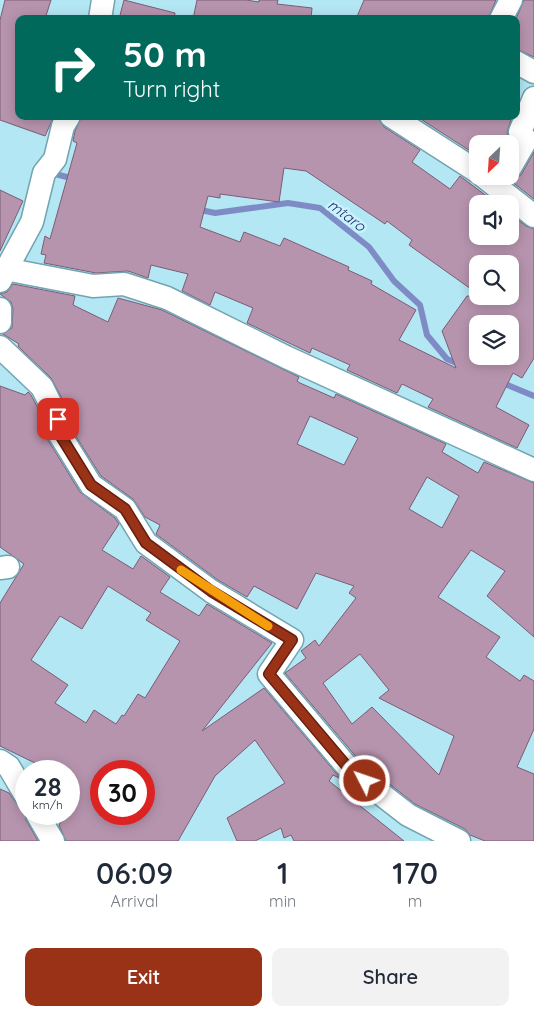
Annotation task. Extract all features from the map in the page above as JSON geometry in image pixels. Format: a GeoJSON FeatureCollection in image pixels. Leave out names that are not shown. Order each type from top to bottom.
{"type":"FeatureCollection","features":[{"type":"Feature","properties":{"kind":"street"},"geometry":{"type":"LineString","coordinates":[[100,15],[102,0]]}},
{"type":"Feature","properties":{"kind":"street"},"geometry":{"type":"LineString","coordinates":[[503,15],[512,0]]}},
{"type":"Feature","properties":{"kind":"street"},"geometry":{"type":"LineString","coordinates":[[520,64],[534,72]]}},
{"type":"Feature","properties":{"kind":"street"},"geometry":{"type":"LineString","coordinates":[[519,152],[526,140],[520,132],[534,98]]}},
{"type":"Feature","properties":{"kind":"street"},"geometry":{"type":"LineString","coordinates":[[67,120],[63,126],[55,159],[44,173],[32,222],[3,275],[93,286],[124,284],[167,298],[286,357],[534,470]]}},
{"type":"Feature","properties":{"kind":"street"},"geometry":{"type":"LineString","coordinates":[[397,120],[469,166]]}},
{"type":"Feature","properties":{"kind":"street"},"geometry":{"type":"LineString","coordinates":[[501,185],[534,216]]}},
{"type":"Feature","properties":{"kind":"street"},"geometry":{"type":"LineString","coordinates":[[0,309],[0,322]]}},
{"type":"Feature","properties":{"kind":"street"},"geometry":{"type":"LineString","coordinates":[[0,347],[42,387],[58,419],[57,430],[91,485],[125,509],[146,543],[211,591],[292,640],[269,674],[350,770],[408,815],[459,841]]}},
{"type":"Feature","properties":{"kind":"street"},"geometry":{"type":"LineString","coordinates":[[0,761],[9,767],[15,777]]}},
{"type":"Feature","properties":{"kind":"street"},"geometry":{"type":"LineString","coordinates":[[44,825],[53,841]]}},
{"type":"Feature","properties":{"kind":"building"},"geometry":{"type":"Polygon","coordinates":[[[5,0],[51,0],[46,15],[15,15],[15,120],[52,120],[45,136],[0,120],[0,20],[5,0]]]}},
{"type":"Feature","properties":{"kind":"building"},"geometry":{"type":"Polygon","coordinates":[[[124,0],[175,13],[175,15],[120,15],[124,0]]]}},
{"type":"Feature","properties":{"kind":"building"},"geometry":{"type":"Polygon","coordinates":[[[197,0],[246,0],[259,2],[259,0],[278,0],[277,4],[312,8],[311,15],[194,15],[197,0]]]}},
{"type":"Feature","properties":{"kind":"building"},"geometry":{"type":"Polygon","coordinates":[[[364,0],[496,0],[490,15],[358,15],[364,0]]]}},
{"type":"Feature","properties":{"kind":"building"},"geometry":{"type":"Polygon","coordinates":[[[524,0],[534,0],[534,57],[520,51],[520,15],[518,15],[524,0]]]}},
{"type":"Feature","properties":{"kind":"building"},"geometry":{"type":"Polygon","coordinates":[[[80,120],[380,120],[384,127],[420,150],[412,162],[450,189],[460,176],[469,183],[469,185],[472,185],[485,195],[469,195],[469,245],[519,245],[519,221],[534,229],[534,358],[522,378],[513,373],[496,407],[529,425],[517,448],[428,407],[433,399],[402,384],[397,393],[347,370],[350,365],[312,348],[310,353],[247,323],[253,308],[215,292],[210,305],[182,291],[188,274],[151,265],[148,278],[128,271],[96,273],[44,263],[46,255],[41,254],[45,236],[50,239],[77,143],[73,141],[80,120]],[[284,168],[279,202],[220,194],[220,198],[208,196],[200,227],[240,242],[244,232],[280,246],[284,238],[349,267],[348,270],[372,281],[371,284],[416,310],[399,340],[456,368],[442,331],[467,296],[469,296],[469,305],[519,305],[519,255],[469,255],[469,288],[409,245],[412,240],[387,221],[385,224],[306,171],[284,168]]]}},
{"type":"Feature","properties":{"kind":"building"},"geometry":{"type":"Polygon","coordinates":[[[422,120],[511,120],[508,135],[469,135],[469,150],[422,120]]]}},
{"type":"Feature","properties":{"kind":"building"},"geometry":{"type":"Polygon","coordinates":[[[534,152],[534,199],[516,185],[519,185],[519,176],[534,152]]]}},
{"type":"Feature","properties":{"kind":"building"},"geometry":{"type":"Polygon","coordinates":[[[0,190],[23,201],[0,251],[0,190]]]}},
{"type":"Feature","properties":{"kind":"building"},"geometry":{"type":"Polygon","coordinates":[[[13,284],[75,296],[73,305],[108,322],[118,298],[162,310],[299,377],[297,381],[300,383],[334,398],[336,394],[446,444],[442,452],[478,473],[484,462],[534,483],[534,637],[487,596],[505,571],[471,550],[438,597],[500,637],[486,657],[520,681],[524,675],[534,681],[534,729],[517,767],[534,774],[534,841],[485,841],[470,835],[465,829],[415,804],[359,760],[285,673],[306,658],[301,651],[315,640],[319,646],[356,598],[349,593],[354,586],[316,573],[297,609],[254,586],[247,597],[218,580],[156,534],[160,525],[145,517],[133,499],[101,476],[70,427],[70,413],[51,378],[18,346],[19,344],[3,334],[12,328],[13,309],[11,302],[0,294],[7,292],[13,284]],[[310,416],[297,444],[344,465],[358,438],[310,416]],[[427,477],[409,509],[442,528],[459,496],[427,477]],[[360,654],[323,683],[352,724],[372,707],[439,775],[454,736],[379,698],[389,690],[360,654]]]}},
{"type":"Feature","properties":{"kind":"building"},"geometry":{"type":"Polygon","coordinates":[[[0,386],[25,395],[28,392],[31,395],[45,422],[46,437],[80,492],[115,518],[119,524],[102,550],[133,569],[141,556],[170,577],[160,592],[199,616],[207,604],[272,643],[202,731],[264,688],[341,779],[333,775],[329,781],[404,841],[294,841],[291,835],[284,838],[281,828],[255,841],[237,841],[227,818],[285,783],[255,740],[215,776],[178,841],[66,841],[59,825],[80,825],[80,760],[29,760],[0,746],[0,603],[24,564],[0,547],[0,386]],[[108,586],[82,629],[60,616],[31,660],[68,685],[55,703],[86,723],[94,710],[116,724],[122,715],[124,716],[138,694],[145,698],[180,641],[146,620],[151,613],[108,586]]]}},
{"type":"Feature","properties":{"kind":"building"},"geometry":{"type":"Polygon","coordinates":[[[0,789],[9,793],[15,801],[15,825],[29,825],[38,841],[0,841],[0,789]]]}},
{"type":"Feature","properties":{"kind":"waterway","name":"mtaro"},"geometry":{"type":"LineString","coordinates":[[51,173],[75,179]]}},
{"type":"Feature","properties":{"kind":"waterway","name":"mtaro"},"geometry":{"type":"LineString","coordinates":[[196,209],[215,213],[288,203],[320,208],[369,247],[394,281],[420,305],[427,335],[447,359],[461,365]]}},
{"type":"Feature","properties":{"kind":"waterway","name":"mtaro"},"geometry":{"type":"LineString","coordinates":[[500,382],[534,396]]}},
{"type":"Feature","properties":{"kind":"slow traffic"},"geometry":{"type":"LineString","coordinates":[[181,570],[268,626]]}},
{"type":"Feature","properties":{"kind":"route"},"geometry":{"type":"LineString","coordinates":[[58,419],[57,430],[91,485],[125,509],[146,543],[211,591],[292,640],[269,674],[350,770],[365,781]]}}]}
